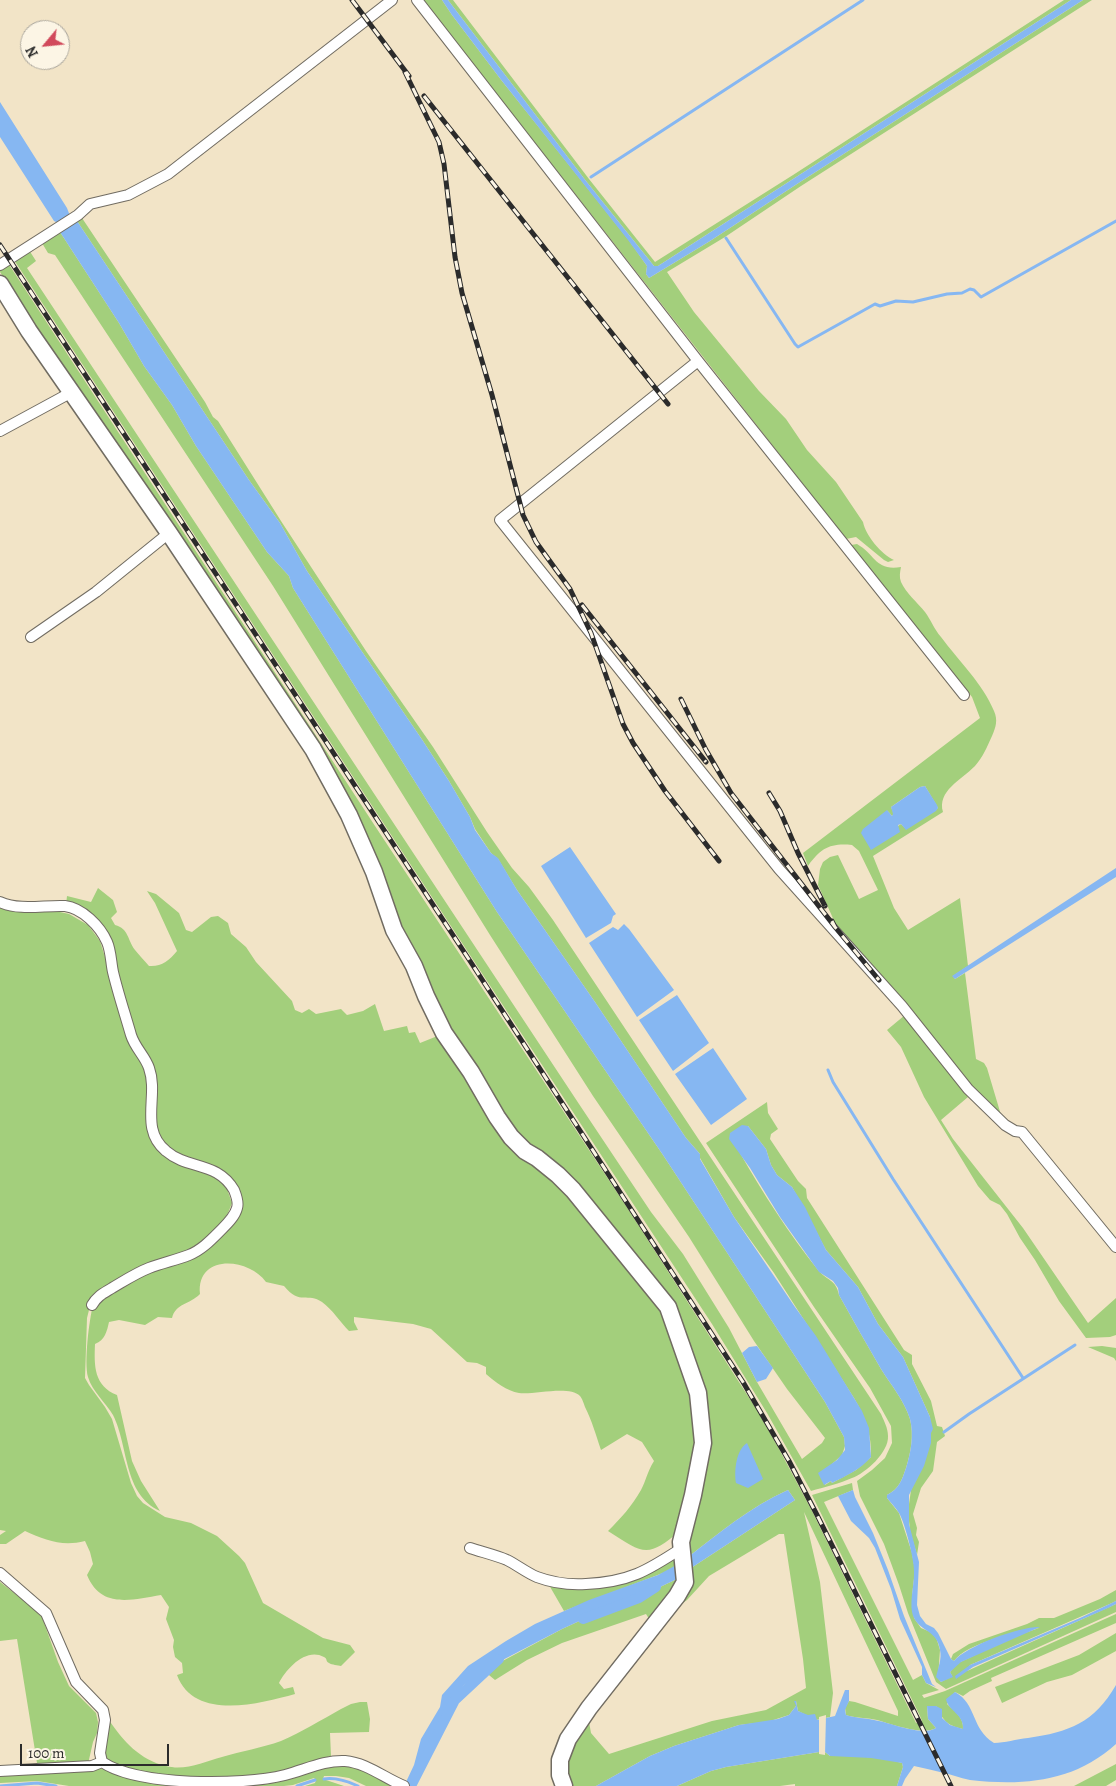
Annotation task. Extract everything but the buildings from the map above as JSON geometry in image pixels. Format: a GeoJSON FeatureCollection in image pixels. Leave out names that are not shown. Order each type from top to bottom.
{"type":"FeatureCollection","features":[{"type":"Feature","properties":{"kind":"main road"},"geometry":{"type":"LineString","coordinates":[[0,284],[29,331],[169,533],[313,748],[362,844],[394,930],[414,966],[437,1020],[471,1072],[497,1117],[511,1137],[525,1151],[538,1158],[573,1190],[668,1307],[698,1393],[703,1443],[693,1495],[683,1531],[685,1582],[677,1596],[585,1714],[568,1739],[560,1760],[560,1775],[564,1786]]}},
{"type":"Feature","properties":{"kind":"street"},"geometry":{"type":"LineString","coordinates":[[0,265],[78,215],[90,204],[128,195],[168,174],[392,0]]}},
{"type":"Feature","properties":{"kind":"street"},"geometry":{"type":"LineString","coordinates":[[417,0],[698,361],[964,696]]}},
{"type":"Feature","properties":{"kind":"street"},"geometry":{"type":"LineString","coordinates":[[698,361],[500,520],[779,869],[902,1006],[968,1089],[1005,1125],[1015,1131],[1022,1132],[1116,1247]]}},
{"type":"Feature","properties":{"kind":"street"},"geometry":{"type":"LineString","coordinates":[[0,431],[72,392]]}},
{"type":"Feature","properties":{"kind":"street"},"geometry":{"type":"LineString","coordinates":[[31,637],[96,592],[169,533]]}},
{"type":"Feature","properties":{"kind":"street"},"geometry":{"type":"LineString","coordinates":[[0,902],[21,907],[58,906],[72,908],[79,911],[94,924],[108,943],[113,972],[134,1045],[150,1069],[152,1092],[150,1110],[155,1136],[165,1151],[184,1162],[204,1167],[219,1174],[232,1186],[236,1194],[238,1206],[234,1215],[201,1248],[190,1255],[136,1275],[95,1299],[92,1305]]}},
{"type":"Feature","properties":{"kind":"street"},"geometry":{"type":"LineString","coordinates":[[470,1548],[507,1560],[535,1576],[555,1582],[576,1584],[623,1580],[646,1570],[683,1561]]}},
{"type":"Feature","properties":{"kind":"street"},"geometry":{"type":"LineString","coordinates":[[0,1573],[46,1613],[76,1682],[103,1710],[105,1720],[100,1753],[102,1762],[123,1774],[147,1779],[180,1782],[228,1783],[285,1775],[325,1763],[344,1761],[361,1764],[402,1785]]}},
{"type":"Feature","properties":{"kind":"street"},"geometry":{"type":"LineString","coordinates":[[0,1771],[92,1766],[102,1762]]}},
{"type":"Feature","properties":{"kind":"green space"},"geometry":{"type":"Polygon","coordinates":[[[423,0],[442,0],[502,81],[628,239],[647,266],[646,274],[649,278],[710,241],[1083,0],[1092,0],[801,186],[725,237],[667,272],[694,312],[759,391],[786,419],[807,450],[836,482],[863,522],[867,533],[875,544],[884,554],[894,560],[888,562],[884,560],[856,537],[846,539],[423,0]]]}},
{"type":"Feature","properties":{"kind":"green space"},"geometry":{"type":"Polygon","coordinates":[[[448,0],[453,0],[589,179],[655,262],[1064,0],[1071,0],[658,266],[654,266],[586,181],[448,0]]]}},
{"type":"Feature","properties":{"kind":"green space"},"geometry":{"type":"Polygon","coordinates":[[[82,218],[205,402],[213,417],[218,421],[366,651],[433,747],[512,868],[529,887],[553,920],[881,1414],[888,1436],[885,1449],[864,1472],[842,1482],[811,1491],[767,1413],[712,1324],[14,260],[29,250],[36,261],[27,268],[579,1104],[651,1212],[683,1254],[729,1328],[757,1382],[802,1459],[822,1443],[825,1438],[787,1389],[754,1341],[689,1237],[593,1096],[490,935],[273,586],[55,255],[48,253],[42,243],[60,232],[119,323],[144,366],[172,405],[196,446],[267,552],[289,576],[293,588],[497,912],[663,1155],[825,1402],[844,1437],[845,1446],[842,1455],[832,1464],[825,1485],[856,1470],[871,1457],[871,1449],[867,1426],[854,1398],[774,1273],[734,1217],[700,1158],[700,1154],[686,1138],[517,890],[498,859],[491,853],[423,741],[307,571],[280,523],[249,480],[77,221],[82,218]]]}},
{"type":"Feature","properties":{"kind":"green space"},"geometry":{"type":"Polygon","coordinates":[[[8,263],[375,826],[626,1206],[755,1407],[813,1513],[916,1723],[922,1721],[920,1716],[812,1495],[852,1483],[853,1490],[824,1502],[913,1680],[922,1675],[926,1683],[939,1690],[922,1695],[924,1698],[945,1691],[1116,1614],[1116,1623],[991,1678],[992,1681],[963,1696],[955,1692],[947,1704],[960,1718],[963,1729],[946,1722],[936,1706],[927,1706],[928,1719],[936,1728],[923,1731],[846,1715],[845,1708],[849,1701],[898,1716],[898,1711],[804,1512],[820,1582],[833,1693],[830,1717],[816,1720],[798,1711],[796,1701],[796,1706],[789,1715],[767,1722],[739,1725],[674,1746],[650,1756],[596,1786],[567,1786],[563,1758],[588,1716],[591,1733],[609,1754],[712,1721],[766,1710],[806,1688],[784,1534],[779,1534],[709,1576],[687,1600],[673,1610],[688,1570],[795,1500],[788,1490],[774,1497],[735,1521],[687,1558],[686,1547],[702,1476],[679,1322],[523,1140],[457,1046],[397,925],[372,855],[0,272],[8,263]]]}},
{"type":"Feature","properties":{"kind":"green space"},"geometry":{"type":"Polygon","coordinates":[[[857,544],[876,561],[886,567],[901,567],[900,578],[903,586],[925,612],[939,634],[977,682],[995,714],[995,727],[985,752],[975,766],[951,786],[944,798],[943,812],[873,856],[894,908],[908,930],[960,898],[968,966],[953,976],[955,979],[965,973],[976,1059],[984,1063],[987,1068],[1001,1115],[970,1086],[836,925],[818,885],[820,869],[823,862],[830,857],[838,855],[859,899],[878,890],[859,851],[852,845],[832,846],[817,855],[808,866],[803,853],[980,718],[972,697],[851,545],[857,544]],[[925,786],[920,787],[891,807],[894,814],[892,816],[887,810],[900,829],[898,826],[901,824],[906,829],[938,808],[925,786]]]}},
{"type":"Feature","properties":{"kind":"green space"},"geometry":{"type":"Polygon","coordinates":[[[98,888],[113,900],[117,912],[111,918],[115,925],[123,929],[132,946],[149,966],[164,963],[177,951],[155,903],[147,891],[156,894],[179,913],[186,930],[192,932],[211,917],[218,916],[228,923],[231,934],[246,947],[256,962],[292,1001],[295,1010],[302,1013],[309,1009],[316,1014],[341,1009],[347,1015],[363,1011],[375,1004],[384,1031],[407,1026],[409,1033],[415,1032],[420,1043],[440,1035],[456,1061],[553,1175],[673,1323],[700,1435],[681,1530],[660,1546],[645,1550],[630,1545],[608,1531],[638,1496],[654,1461],[642,1442],[627,1434],[601,1450],[582,1400],[575,1393],[560,1391],[519,1393],[510,1390],[486,1374],[486,1367],[477,1363],[467,1362],[431,1329],[413,1324],[354,1317],[358,1330],[349,1331],[330,1309],[317,1299],[295,1296],[284,1286],[266,1282],[248,1268],[236,1264],[214,1266],[206,1272],[201,1281],[200,1294],[177,1309],[172,1318],[158,1317],[145,1325],[119,1320],[109,1322],[103,1338],[95,1344],[95,1367],[97,1374],[104,1386],[117,1395],[132,1461],[141,1481],[160,1511],[148,1503],[139,1493],[133,1482],[113,1415],[88,1377],[87,1352],[93,1305],[123,1283],[190,1256],[235,1216],[233,1186],[184,1161],[156,1136],[153,1092],[135,1044],[103,933],[66,905],[67,896],[91,902],[98,888]]]}},
{"type":"Feature","properties":{"kind":"green space"},"geometry":{"type":"Polygon","coordinates":[[[0,907],[22,911],[60,912],[69,914],[88,925],[100,941],[146,1069],[156,1145],[216,1176],[226,1186],[232,1203],[228,1213],[220,1225],[198,1246],[92,1298],[87,1318],[85,1378],[112,1419],[131,1483],[137,1496],[143,1503],[165,1517],[191,1523],[217,1536],[245,1563],[263,1603],[323,1638],[350,1645],[355,1652],[341,1666],[330,1664],[325,1658],[317,1655],[310,1655],[297,1661],[286,1672],[279,1683],[284,1689],[293,1687],[295,1694],[264,1702],[229,1706],[212,1704],[198,1699],[185,1689],[177,1675],[183,1673],[182,1663],[175,1657],[174,1640],[166,1619],[169,1607],[161,1595],[118,1600],[100,1593],[93,1586],[87,1575],[93,1564],[85,1541],[61,1543],[47,1540],[25,1531],[6,1544],[0,1544],[0,1535],[6,1531],[0,1530],[0,907]]]}},
{"type":"Feature","properties":{"kind":"green space"},"geometry":{"type":"Polygon","coordinates":[[[905,1015],[968,1097],[941,1120],[953,1139],[1023,1228],[1088,1323],[1116,1298],[1116,1335],[1086,1338],[1059,1301],[1007,1214],[1000,1205],[990,1200],[978,1186],[924,1097],[901,1047],[887,1030],[905,1015]]]}},
{"type":"Feature","properties":{"kind":"green space"},"geometry":{"type":"Polygon","coordinates":[[[767,1102],[768,1113],[778,1129],[771,1134],[770,1139],[798,1181],[806,1189],[807,1198],[904,1350],[912,1355],[912,1364],[931,1401],[937,1426],[942,1427],[945,1436],[937,1442],[933,1471],[921,1488],[913,1514],[919,1542],[917,1555],[910,1531],[908,1511],[911,1490],[931,1439],[930,1417],[903,1357],[878,1324],[858,1287],[826,1250],[792,1187],[777,1175],[771,1165],[766,1149],[748,1126],[740,1153],[767,1198],[797,1242],[821,1274],[836,1286],[839,1295],[881,1369],[901,1399],[910,1419],[912,1437],[908,1462],[900,1484],[887,1495],[887,1498],[899,1513],[912,1553],[915,1570],[912,1596],[914,1618],[921,1628],[933,1633],[940,1650],[938,1678],[941,1682],[952,1676],[950,1672],[956,1664],[1016,1636],[1039,1628],[993,1639],[970,1649],[954,1661],[951,1659],[953,1654],[969,1644],[1039,1618],[1054,1618],[1100,1599],[1116,1590],[1116,1601],[970,1665],[967,1671],[1116,1604],[1116,1612],[946,1689],[936,1682],[908,1613],[884,1544],[860,1496],[857,1481],[885,1458],[892,1443],[891,1426],[870,1388],[706,1143],[767,1102]]]}},
{"type":"Feature","properties":{"kind":"green space"},"geometry":{"type":"Polygon","coordinates":[[[1088,1347],[1116,1348],[1116,1361],[1114,1358],[1088,1347]]]}},
{"type":"Feature","properties":{"kind":"green space"},"geometry":{"type":"Polygon","coordinates":[[[679,1553],[680,1563],[668,1571],[564,1611],[549,1585],[602,1586],[679,1553]]]}},
{"type":"Feature","properties":{"kind":"green space"},"geometry":{"type":"Polygon","coordinates":[[[681,1577],[651,1622],[646,1614],[562,1643],[527,1660],[495,1680],[484,1671],[562,1629],[599,1612],[614,1609],[681,1577]]]}},
{"type":"Feature","properties":{"kind":"green space"},"geometry":{"type":"Polygon","coordinates":[[[0,1582],[41,1614],[58,1662],[69,1686],[96,1713],[98,1722],[97,1733],[88,1764],[37,1763],[17,1639],[0,1641],[0,1582]]]}},
{"type":"Feature","properties":{"kind":"green space"},"geometry":{"type":"Polygon","coordinates":[[[1116,1633],[1116,1651],[1072,1675],[1047,1682],[1002,1703],[995,1687],[1079,1655],[1116,1633]]]}},
{"type":"Feature","properties":{"kind":"green space"},"geometry":{"type":"Polygon","coordinates":[[[367,1702],[370,1719],[369,1732],[330,1733],[331,1756],[286,1770],[250,1776],[203,1779],[129,1771],[103,1757],[109,1720],[126,1742],[140,1754],[166,1766],[180,1767],[194,1765],[281,1741],[351,1704],[367,1702]]]}},
{"type":"Feature","properties":{"kind":"green space"},"geometry":{"type":"Polygon","coordinates":[[[825,1752],[830,1756],[884,1759],[902,1763],[903,1767],[897,1786],[795,1786],[795,1784],[780,1786],[677,1786],[711,1771],[726,1767],[825,1752]]]}},
{"type":"Feature","properties":{"kind":"green space"},"geometry":{"type":"Polygon","coordinates":[[[1116,1764],[1116,1780],[1106,1786],[1074,1786],[1116,1764]]]}},
{"type":"Feature","properties":{"kind":"green space"},"geometry":{"type":"Polygon","coordinates":[[[326,1765],[352,1765],[395,1786],[366,1786],[349,1778],[336,1776],[324,1776],[323,1779],[344,1786],[305,1786],[315,1783],[316,1780],[314,1778],[284,1786],[69,1786],[37,1781],[0,1783],[0,1774],[101,1769],[228,1785],[326,1765]]]}},
{"type":"Feature","properties":{"kind":"water"},"geometry":{"type":"Polygon","coordinates":[[[442,0],[448,0],[586,181],[654,266],[658,266],[1071,0],[1083,0],[710,241],[649,278],[646,274],[647,266],[628,240],[502,81],[442,0]]]}},
{"type":"Feature","properties":{"kind":"water"},"geometry":{"type":"Polygon","coordinates":[[[0,102],[67,208],[70,216],[58,223],[54,221],[0,137],[0,102]]]}},
{"type":"Feature","properties":{"kind":"water"},"geometry":{"type":"Polygon","coordinates":[[[77,221],[249,480],[280,523],[307,571],[423,741],[449,781],[470,817],[475,830],[491,853],[498,858],[517,890],[686,1138],[700,1154],[700,1159],[734,1217],[816,1336],[862,1411],[869,1428],[871,1457],[853,1472],[824,1485],[818,1473],[837,1460],[845,1450],[844,1437],[825,1402],[663,1155],[497,912],[293,588],[289,576],[267,552],[196,446],[172,405],[144,366],[119,323],[60,232],[77,221]]]}},
{"type":"Feature","properties":{"kind":"water"},"geometry":{"type":"Polygon","coordinates":[[[925,786],[937,805],[936,811],[906,830],[901,824],[898,825],[900,832],[871,850],[861,833],[863,829],[887,810],[892,816],[891,807],[920,787],[925,786]]]}},
{"type":"Feature","properties":{"kind":"water"},"geometry":{"type":"Polygon","coordinates":[[[570,847],[616,914],[613,916],[611,923],[586,938],[541,866],[570,847]]]}},
{"type":"Feature","properties":{"kind":"water"},"geometry":{"type":"Polygon","coordinates":[[[1116,868],[1116,877],[955,979],[952,976],[1116,868]]]}},
{"type":"Feature","properties":{"kind":"water"},"geometry":{"type":"Polygon","coordinates":[[[624,924],[674,990],[637,1017],[589,943],[613,927],[618,930],[624,924]]]}},
{"type":"Feature","properties":{"kind":"water"},"geometry":{"type":"Polygon","coordinates":[[[677,995],[709,1043],[673,1071],[639,1020],[677,995]]]}},
{"type":"Feature","properties":{"kind":"water"},"geometry":{"type":"Polygon","coordinates":[[[713,1048],[747,1099],[711,1125],[675,1074],[713,1048]]]}},
{"type":"Feature","properties":{"kind":"water"},"geometry":{"type":"Polygon","coordinates":[[[742,1125],[748,1126],[766,1149],[771,1165],[777,1175],[792,1187],[805,1207],[826,1250],[858,1287],[878,1324],[903,1357],[930,1417],[933,1429],[931,1443],[924,1466],[909,1495],[909,1524],[919,1562],[917,1605],[920,1616],[926,1624],[934,1628],[938,1633],[951,1659],[954,1661],[960,1655],[981,1643],[1008,1633],[1040,1627],[961,1662],[950,1672],[953,1677],[941,1682],[936,1677],[940,1664],[938,1643],[918,1623],[912,1612],[914,1568],[907,1533],[899,1513],[887,1498],[887,1495],[900,1484],[908,1462],[912,1437],[910,1419],[901,1399],[881,1369],[839,1295],[838,1288],[833,1281],[819,1272],[729,1139],[730,1133],[742,1125]]]}},
{"type":"Feature","properties":{"kind":"water"},"geometry":{"type":"Polygon","coordinates":[[[757,1346],[773,1368],[766,1379],[757,1382],[742,1353],[749,1347],[757,1346]]]}},
{"type":"Feature","properties":{"kind":"water"},"geometry":{"type":"Polygon","coordinates":[[[747,1443],[763,1479],[748,1488],[736,1483],[735,1478],[738,1456],[743,1446],[747,1443]]]}},
{"type":"Feature","properties":{"kind":"water"},"geometry":{"type":"Polygon","coordinates":[[[788,1490],[795,1500],[688,1570],[687,1558],[748,1512],[788,1490]]]}},
{"type":"Feature","properties":{"kind":"water"},"geometry":{"type":"Polygon","coordinates":[[[853,1490],[873,1533],[932,1684],[936,1687],[926,1683],[922,1675],[922,1667],[900,1619],[875,1548],[869,1538],[851,1521],[838,1496],[853,1490]]]}},
{"type":"Feature","properties":{"kind":"water"},"geometry":{"type":"Polygon","coordinates":[[[680,1563],[681,1577],[614,1609],[599,1612],[562,1629],[495,1664],[464,1685],[446,1712],[441,1729],[424,1759],[414,1786],[406,1782],[414,1765],[421,1739],[440,1707],[442,1695],[468,1666],[535,1624],[589,1600],[658,1575],[680,1563]]]}},
{"type":"Feature","properties":{"kind":"water"},"geometry":{"type":"Polygon","coordinates":[[[1116,1601],[1116,1604],[1108,1608],[973,1667],[956,1679],[955,1676],[970,1665],[1116,1601]]]}},
{"type":"Feature","properties":{"kind":"water"},"geometry":{"type":"Polygon","coordinates":[[[1116,1685],[1116,1744],[1100,1757],[1083,1766],[1066,1774],[1048,1778],[1029,1781],[990,1782],[970,1780],[914,1766],[902,1786],[897,1786],[903,1767],[902,1763],[871,1758],[830,1756],[825,1752],[819,1752],[726,1767],[711,1771],[677,1786],[596,1786],[650,1756],[674,1746],[739,1725],[778,1719],[789,1715],[796,1706],[794,1701],[796,1701],[798,1711],[808,1715],[815,1714],[817,1720],[835,1716],[845,1690],[849,1690],[849,1701],[845,1710],[846,1715],[923,1731],[936,1728],[928,1719],[927,1706],[936,1706],[942,1709],[942,1718],[950,1725],[963,1729],[959,1716],[950,1707],[946,1699],[955,1692],[967,1703],[981,1731],[994,1743],[1043,1736],[1079,1724],[1099,1708],[1116,1685]]]}},
{"type":"Feature","properties":{"kind":"pier"},"geometry":{"type":"Polygon","coordinates":[[[826,1715],[825,1755],[819,1754],[819,1717],[826,1715]]]}},
{"type":"Feature","properties":{"kind":"waterway"},"geometry":{"type":"LineString","coordinates":[[591,177],[863,0]]}},
{"type":"Feature","properties":{"kind":"waterway"},"geometry":{"type":"LineString","coordinates":[[726,238],[798,347],[875,304],[880,306],[896,301],[913,302],[947,294],[962,293],[970,289],[974,290],[981,297],[1116,221]]}},
{"type":"Feature","properties":{"kind":"waterway"},"geometry":{"type":"LineString","coordinates":[[828,1070],[833,1082],[893,1179],[1023,1378]]}},
{"type":"Feature","properties":{"kind":"waterway"},"geometry":{"type":"LineString","coordinates":[[944,1432],[1075,1345]]}},
{"type":"Feature","properties":{"kind":"waterway"},"geometry":{"type":"LineString","coordinates":[[583,1619],[639,1598],[656,1587]]}},
{"type":"Feature","properties":{"kind":"waterway"},"geometry":{"type":"LineString","coordinates":[[411,1786],[455,1700],[499,1659]]}},
{"type":"Feature","properties":{"kind":"waterway"},"geometry":{"type":"LineString","coordinates":[[324,1779],[341,1780],[358,1786]]}},
{"type":"Feature","properties":{"kind":"waterway"},"geometry":{"type":"LineString","coordinates":[[297,1786],[315,1780]]}},
{"type":"Feature","properties":{"kind":"waterway"},"geometry":{"type":"LineString","coordinates":[[0,1786],[37,1783],[56,1786]]}},
{"type":"Feature","properties":{"kind":"railway"},"geometry":{"type":"LineString","coordinates":[[352,0],[409,76]]}},
{"type":"Feature","properties":{"kind":"railway"},"geometry":{"type":"LineString","coordinates":[[405,72],[439,142],[444,164],[455,257],[462,293],[492,395],[523,515],[536,542],[570,589],[591,633],[623,724],[633,743],[665,791],[719,861]]}},
{"type":"Feature","properties":{"kind":"railway"},"geometry":{"type":"LineString","coordinates":[[424,96],[668,404]]}},
{"type":"Feature","properties":{"kind":"railway"},"geometry":{"type":"LineString","coordinates":[[0,245],[472,964],[743,1382],[789,1461],[817,1515],[951,1786]]}},
{"type":"Feature","properties":{"kind":"railway"},"geometry":{"type":"LineString","coordinates":[[582,605],[706,762]]}},
{"type":"Feature","properties":{"kind":"railway"},"geometry":{"type":"LineString","coordinates":[[681,699],[706,750],[731,793],[835,927]]}},
{"type":"Feature","properties":{"kind":"railway"},"geometry":{"type":"LineString","coordinates":[[769,793],[780,811],[798,853],[825,906]]}},
{"type":"Feature","properties":{"kind":"railway"},"geometry":{"type":"LineString","coordinates":[[832,921],[879,980]]}}]}
